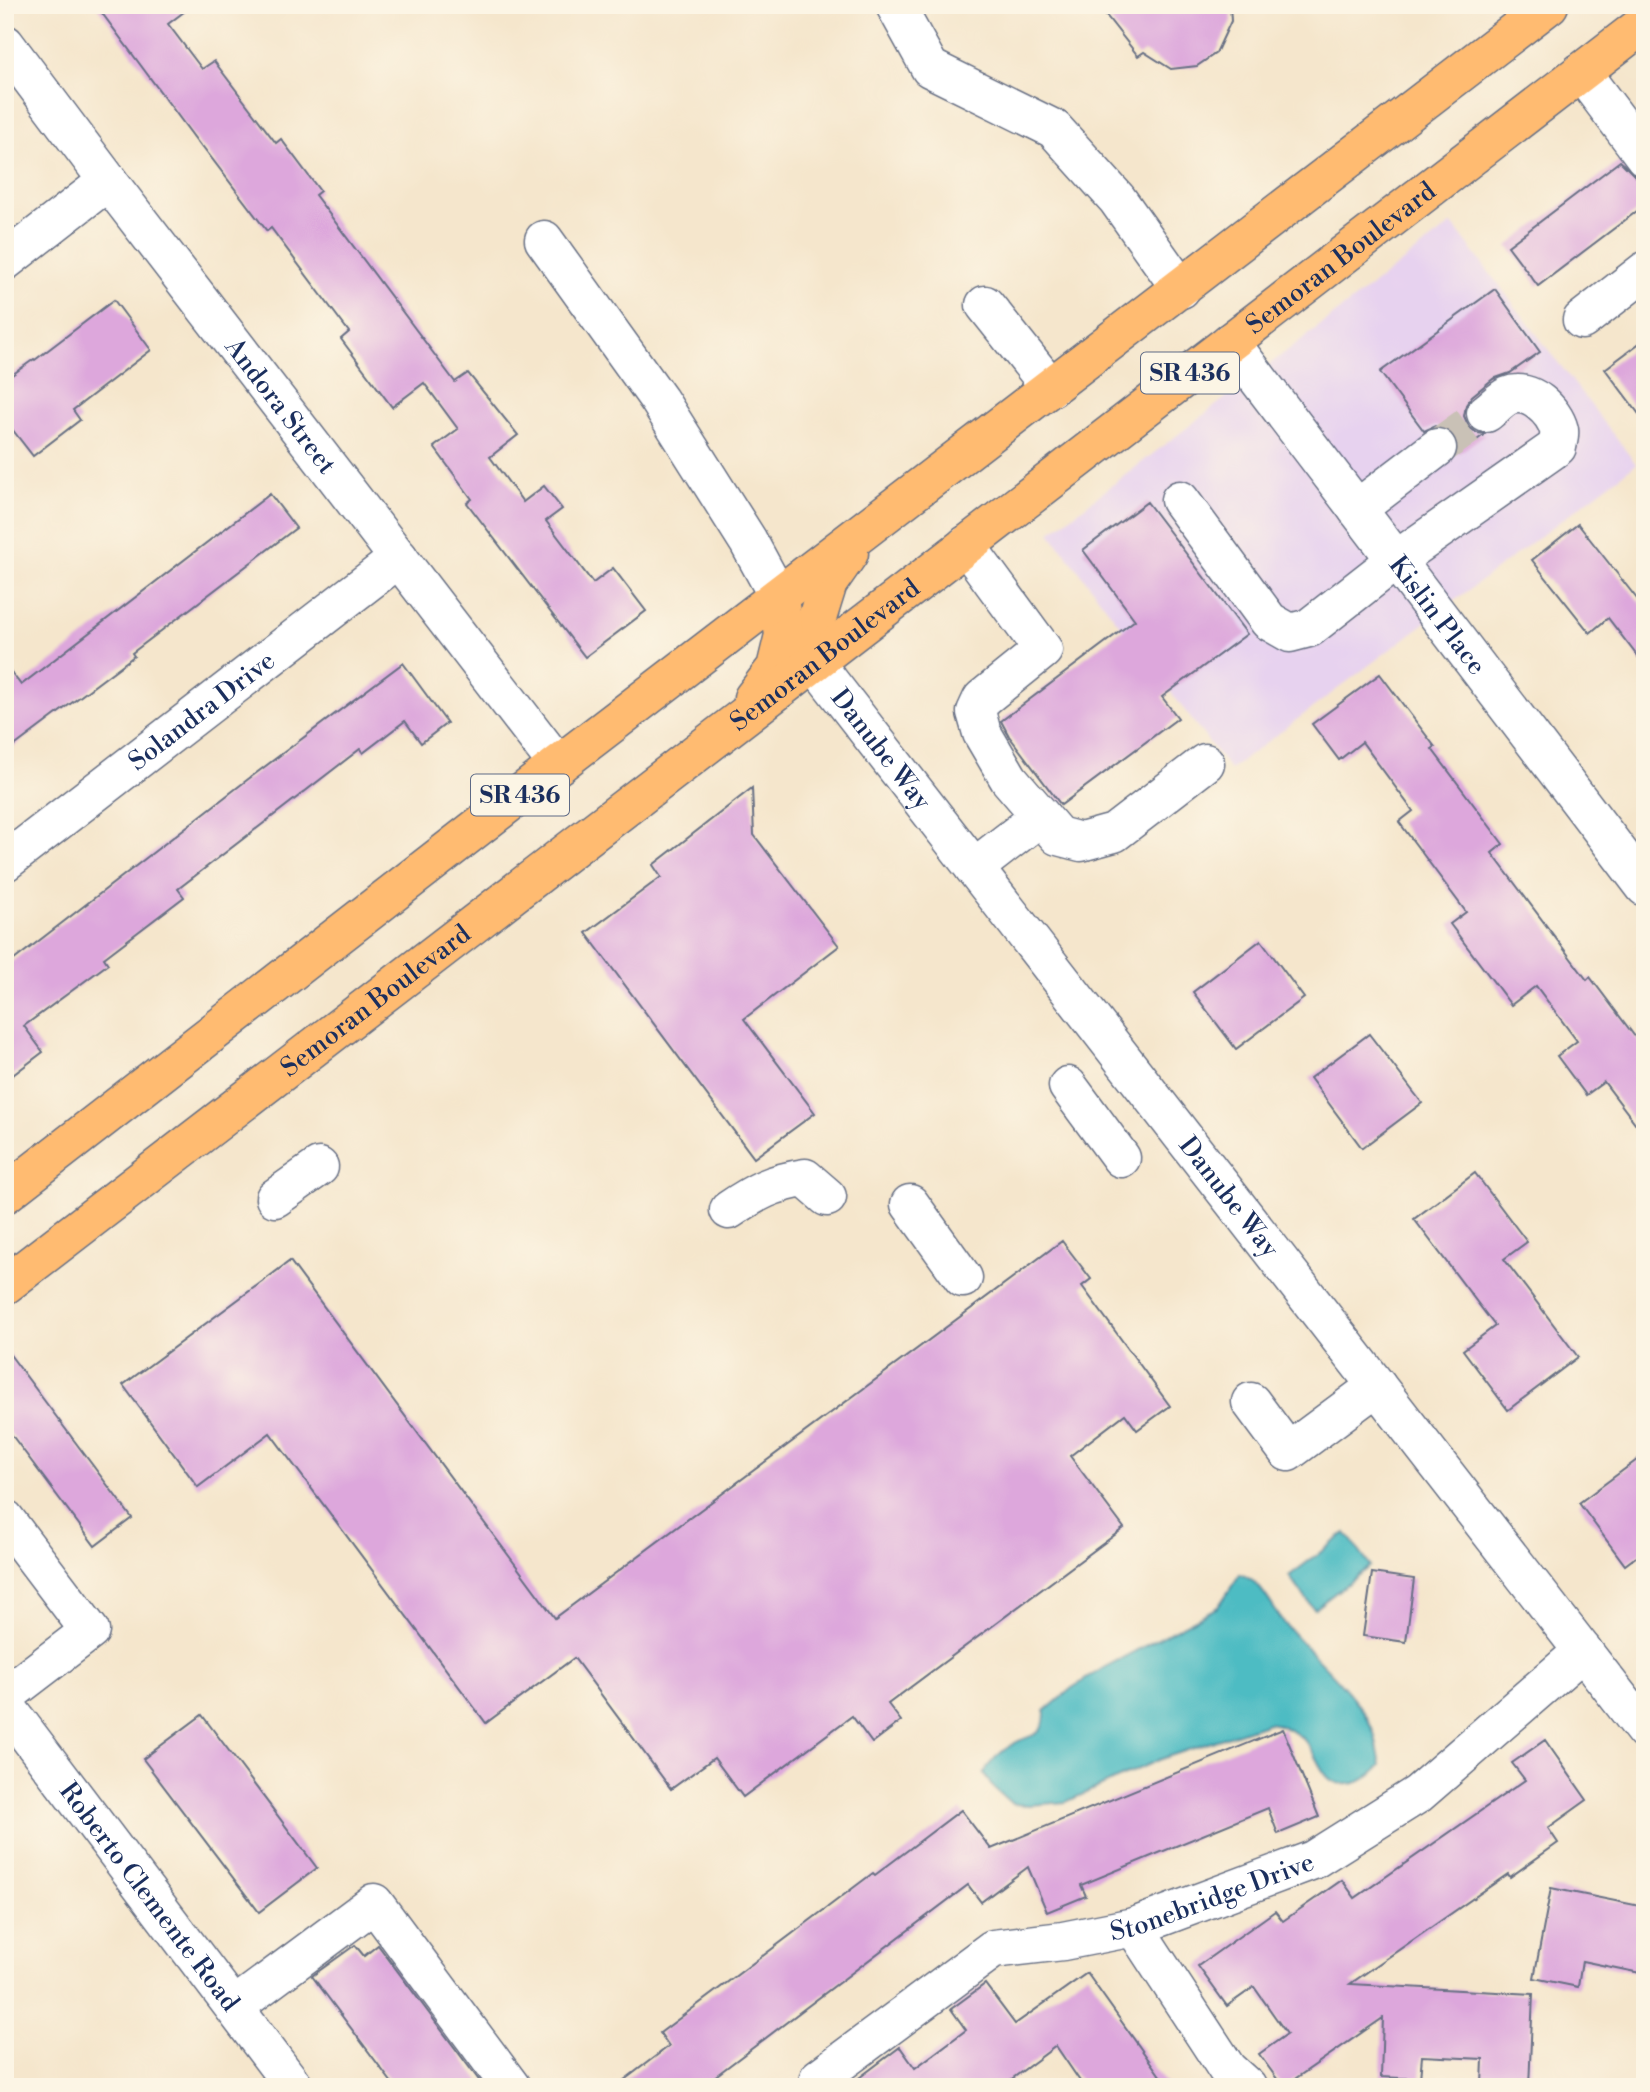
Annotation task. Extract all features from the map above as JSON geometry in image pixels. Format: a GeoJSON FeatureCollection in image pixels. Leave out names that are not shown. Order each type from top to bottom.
{"type":"FeatureCollection","features":[{"type":"Feature","properties":{"kind":"main road","name":"SR 436"},"geometry":{"type":"LineString","coordinates":[[5,1194],[558,765],[1549,5]]}},
{"type":"Feature","properties":{"kind":"main road","name":"Semoran Boulevard"},"geometry":{"type":"LineString","coordinates":[[5,1284],[1645,23]]}},
{"type":"Feature","properties":{"kind":"main road"},"geometry":{"type":"LineString","coordinates":[[814,662],[814,628],[828,583],[862,534]]}},
{"type":"Feature","properties":{"kind":"main road"},"geometry":{"type":"LineString","coordinates":[[735,722],[776,668],[784,635],[779,598]]}},
{"type":"Feature","properties":{"kind":"street"},"geometry":{"type":"LineString","coordinates":[[895,5],[930,68],[1054,129],[1117,199],[1181,289]]}},
{"type":"Feature","properties":{"kind":"street","name":"Andora Street"},"geometry":{"type":"LineString","coordinates":[[5,44],[558,765]]}},
{"type":"Feature","properties":{"kind":"street"},"geometry":{"type":"LineString","coordinates":[[1581,72],[1645,157]]}},
{"type":"Feature","properties":{"kind":"street"},"geometry":{"type":"LineString","coordinates":[[5,261],[108,181]]}},
{"type":"Feature","properties":{"kind":"street"},"geometry":{"type":"LineString","coordinates":[[544,240],[659,400],[748,541],[779,598]]}},
{"type":"Feature","properties":{"kind":"street"},"geometry":{"type":"LineString","coordinates":[[1582,320],[1645,271]]}},
{"type":"Feature","properties":{"kind":"street"},"geometry":{"type":"LineString","coordinates":[[985,305],[1051,388]]}},
{"type":"Feature","properties":{"kind":"street","name":"Kislin Place"},"geometry":{"type":"LineString","coordinates":[[1230,342],[1645,887]]}},
{"type":"Feature","properties":{"kind":"street"},"geometry":{"type":"LineString","coordinates":[[1180,500],[1269,621],[1290,633],[1309,628],[1396,560],[1557,447],[1560,433],[1554,420],[1539,401],[1523,394],[1509,395],[1486,413]]}},
{"type":"Feature","properties":{"kind":"street"},"geometry":{"type":"LineString","coordinates":[[1357,509],[1437,449]]}},
{"type":"Feature","properties":{"kind":"street"},"geometry":{"type":"LineString","coordinates":[[966,545],[1043,650],[982,699],[976,712],[982,733],[1009,779],[1058,836],[1081,842],[1114,833],[1205,763]]}},
{"type":"Feature","properties":{"kind":"street","name":"Solandra Drive"},"geometry":{"type":"LineString","coordinates":[[5,862],[399,558]]}},
{"type":"Feature","properties":{"kind":"street","name":"Danube Way"},"geometry":{"type":"LineString","coordinates":[[814,662],[1645,1731]]}},
{"type":"Feature","properties":{"kind":"street"},"geometry":{"type":"LineString","coordinates":[[974,869],[1041,817]]}},
{"type":"Feature","properties":{"kind":"street"},"geometry":{"type":"LineString","coordinates":[[1068,1086],[1121,1158]]}},
{"type":"Feature","properties":{"kind":"street"},"geometry":{"type":"LineString","coordinates":[[275,1198],[319,1167]]}},
{"type":"Feature","properties":{"kind":"street"},"geometry":{"type":"LineString","coordinates":[[729,1210],[753,1194],[781,1182],[805,1178],[827,1197]]}},
{"type":"Feature","properties":{"kind":"street"},"geometry":{"type":"LineString","coordinates":[[910,1204],[963,1278]]}},
{"type":"Feature","properties":{"kind":"street"},"geometry":{"type":"LineString","coordinates":[[1251,1402],[1288,1452],[1377,1386]]}},
{"type":"Feature","properties":{"kind":"street"},"geometry":{"type":"LineString","coordinates":[[5,1519],[90,1631],[5,1696]]}},
{"type":"Feature","properties":{"kind":"street","name":"Stonebridge Drive"},"geometry":{"type":"LineString","coordinates":[[817,2087],[819,2078],[993,1949],[1063,1941],[1134,1927],[1313,1860],[1418,1794],[1583,1651]]}},
{"type":"Feature","properties":{"kind":"street","name":"Roberto Clemente Road"},"geometry":{"type":"LineString","coordinates":[[5,1705],[294,2087]]}},
{"type":"Feature","properties":{"kind":"street"},"geometry":{"type":"LineString","coordinates":[[234,2007],[374,1903],[511,2087]]}},
{"type":"Feature","properties":{"kind":"street"},"geometry":{"type":"LineString","coordinates":[[1134,1927],[1227,2069],[1247,2087]]}},
{"type":"Feature","properties":{"kind":"shaded area"},"geometry":{"type":"Polygon","coordinates":[[[1452,224],[1636,464],[1230,770],[1050,533],[1452,224]]]}},
{"type":"Feature","properties":{"kind":"water"},"geometry":{"type":"Polygon","coordinates":[[[1346,1533],[1370,1566],[1314,1609],[1289,1576],[1346,1533]]]}},
{"type":"Feature","properties":{"kind":"water"},"geometry":{"type":"Polygon","coordinates":[[[1240,1574],[1261,1589],[1286,1625],[1343,1686],[1364,1713],[1374,1732],[1381,1765],[1374,1772],[1362,1780],[1339,1784],[1326,1775],[1302,1738],[1286,1728],[1268,1723],[1158,1760],[1066,1802],[1012,1804],[991,1785],[984,1773],[993,1760],[1013,1744],[1040,1731],[1045,1711],[1072,1688],[1105,1667],[1218,1607],[1240,1574]]]}},
{"type":"Feature","properties":{"kind":"building"},"geometry":{"type":"Polygon","coordinates":[[[96,5],[193,5],[168,24],[202,69],[214,61],[276,143],[281,139],[320,191],[315,195],[455,382],[468,373],[518,435],[490,457],[523,502],[544,486],[562,509],[546,521],[593,583],[613,568],[646,611],[585,657],[467,503],[472,499],[434,447],[458,429],[424,383],[392,407],[341,339],[349,332],[271,228],[267,231],[202,148],[96,5]]]}},
{"type":"Feature","properties":{"kind":"building"},"geometry":{"type":"Polygon","coordinates":[[[1098,5],[1230,5],[1231,21],[1216,53],[1197,66],[1171,69],[1144,52],[1138,56],[1098,5]]]}},
{"type":"Feature","properties":{"kind":"building"},"geometry":{"type":"Polygon","coordinates":[[[1620,161],[1636,177],[1645,179],[1645,205],[1538,286],[1508,246],[1620,161]]]}},
{"type":"Feature","properties":{"kind":"building"},"geometry":{"type":"Polygon","coordinates":[[[1495,289],[1540,352],[1510,373],[1493,379],[1472,396],[1466,405],[1464,416],[1469,427],[1477,433],[1485,434],[1458,454],[1459,445],[1454,434],[1446,428],[1435,426],[1424,431],[1380,372],[1495,289]]]}},
{"type":"Feature","properties":{"kind":"building"},"geometry":{"type":"Polygon","coordinates":[[[114,300],[151,350],[73,410],[80,420],[33,456],[5,420],[5,380],[114,300]]]}},
{"type":"Feature","properties":{"kind":"building"},"geometry":{"type":"Polygon","coordinates":[[[1645,339],[1645,422],[1605,369],[1645,339]]]}},
{"type":"Feature","properties":{"kind":"building"},"geometry":{"type":"Polygon","coordinates":[[[270,494],[296,528],[132,653],[134,656],[5,753],[5,664],[21,685],[270,494]]]}},
{"type":"Feature","properties":{"kind":"building"},"geometry":{"type":"Polygon","coordinates":[[[1147,502],[1247,634],[1162,697],[1178,718],[1061,805],[1009,736],[1001,721],[1135,620],[1083,550],[1147,502]]]}},
{"type":"Feature","properties":{"kind":"building"},"geometry":{"type":"Polygon","coordinates":[[[1578,524],[1645,609],[1645,666],[1608,618],[1590,633],[1532,560],[1578,524]]]}},
{"type":"Feature","properties":{"kind":"building"},"geometry":{"type":"Polygon","coordinates":[[[403,663],[447,723],[421,743],[405,721],[363,753],[360,749],[178,889],[184,897],[104,958],[108,964],[24,1026],[43,1052],[5,1081],[5,967],[403,663]]]}},
{"type":"Feature","properties":{"kind":"building"},"geometry":{"type":"Polygon","coordinates":[[[1380,674],[1503,844],[1492,853],[1587,980],[1590,977],[1645,1050],[1645,1136],[1604,1082],[1586,1095],[1557,1056],[1577,1041],[1536,986],[1511,1005],[1450,924],[1466,912],[1399,822],[1413,811],[1362,742],[1339,760],[1312,724],[1380,674]]]}},
{"type":"Feature","properties":{"kind":"building"},"geometry":{"type":"Polygon","coordinates":[[[752,788],[754,835],[839,946],[744,1019],[815,1113],[754,1158],[586,933],[661,877],[653,865],[752,788]]]}},
{"type":"Feature","properties":{"kind":"building"},"geometry":{"type":"Polygon","coordinates":[[[1261,940],[1304,998],[1236,1049],[1193,992],[1261,940]]]}},
{"type":"Feature","properties":{"kind":"building"},"geometry":{"type":"Polygon","coordinates":[[[1369,1034],[1422,1103],[1362,1148],[1310,1078],[1369,1034]]]}},
{"type":"Feature","properties":{"kind":"building"},"geometry":{"type":"Polygon","coordinates":[[[1475,1173],[1527,1242],[1504,1259],[1578,1357],[1508,1410],[1463,1350],[1495,1326],[1414,1219],[1475,1173]]]}},
{"type":"Feature","properties":{"kind":"building"},"geometry":{"type":"Polygon","coordinates":[[[1062,1241],[1091,1279],[1082,1286],[1170,1406],[1137,1430],[1125,1414],[1070,1456],[1124,1528],[888,1704],[901,1721],[872,1743],[852,1716],[743,1797],[714,1758],[671,1789],[574,1658],[486,1723],[270,1433],[198,1487],[123,1385],[290,1261],[555,1618],[1062,1241]]]}},
{"type":"Feature","properties":{"kind":"building"},"geometry":{"type":"Polygon","coordinates":[[[5,1348],[132,1518],[95,1546],[5,1426],[5,1348]]]}},
{"type":"Feature","properties":{"kind":"building"},"geometry":{"type":"Polygon","coordinates":[[[1645,1454],[1645,1550],[1625,1565],[1579,1503],[1645,1454]]]}},
{"type":"Feature","properties":{"kind":"building"},"geometry":{"type":"Polygon","coordinates":[[[1372,1573],[1414,1579],[1406,1642],[1363,1636],[1372,1573]]]}},
{"type":"Feature","properties":{"kind":"building"},"geometry":{"type":"Polygon","coordinates":[[[202,1715],[317,1868],[259,1912],[143,1759],[202,1715]]]}},
{"type":"Feature","properties":{"kind":"building"},"geometry":{"type":"Polygon","coordinates":[[[1283,1729],[1319,1817],[1278,1834],[1268,1808],[1081,1885],[1086,1896],[1047,1912],[1028,1867],[981,1902],[968,1885],[701,2087],[615,2087],[669,2046],[660,2033],[961,1810],[991,1849],[1283,1729]]]}},
{"type":"Feature","properties":{"kind":"building"},"geometry":{"type":"Polygon","coordinates":[[[1545,1740],[1587,1800],[1548,1828],[1558,1843],[1510,1877],[1508,1874],[1350,1984],[1533,1994],[1529,2087],[1482,2085],[1483,2059],[1422,2056],[1420,2079],[1381,2077],[1383,2018],[1283,2087],[1259,2054],[1287,2034],[1254,1987],[1227,2006],[1198,1966],[1275,1911],[1283,1921],[1342,1880],[1355,1898],[1525,1780],[1512,1763],[1545,1740]]]}},
{"type":"Feature","properties":{"kind":"building"},"geometry":{"type":"Polygon","coordinates":[[[1551,1888],[1645,1907],[1645,1974],[1582,1961],[1578,1987],[1534,1978],[1551,1888]]]}},
{"type":"Feature","properties":{"kind":"building"},"geometry":{"type":"Polygon","coordinates":[[[355,1945],[364,1956],[378,1945],[484,2087],[395,2087],[312,1976],[355,1945]]]}},
{"type":"Feature","properties":{"kind":"building"},"geometry":{"type":"Polygon","coordinates":[[[1087,1973],[1168,2087],[1084,2087],[1056,2046],[1001,2087],[847,2087],[900,2047],[915,2068],[966,2030],[951,2009],[985,1984],[1015,2024],[1087,1973]]]}},
{"type":"Feature","properties":{"kind":"tunnel"},"geometry":{"type":"LineString","coordinates":[[1437,448],[1486,413]]}}]}
